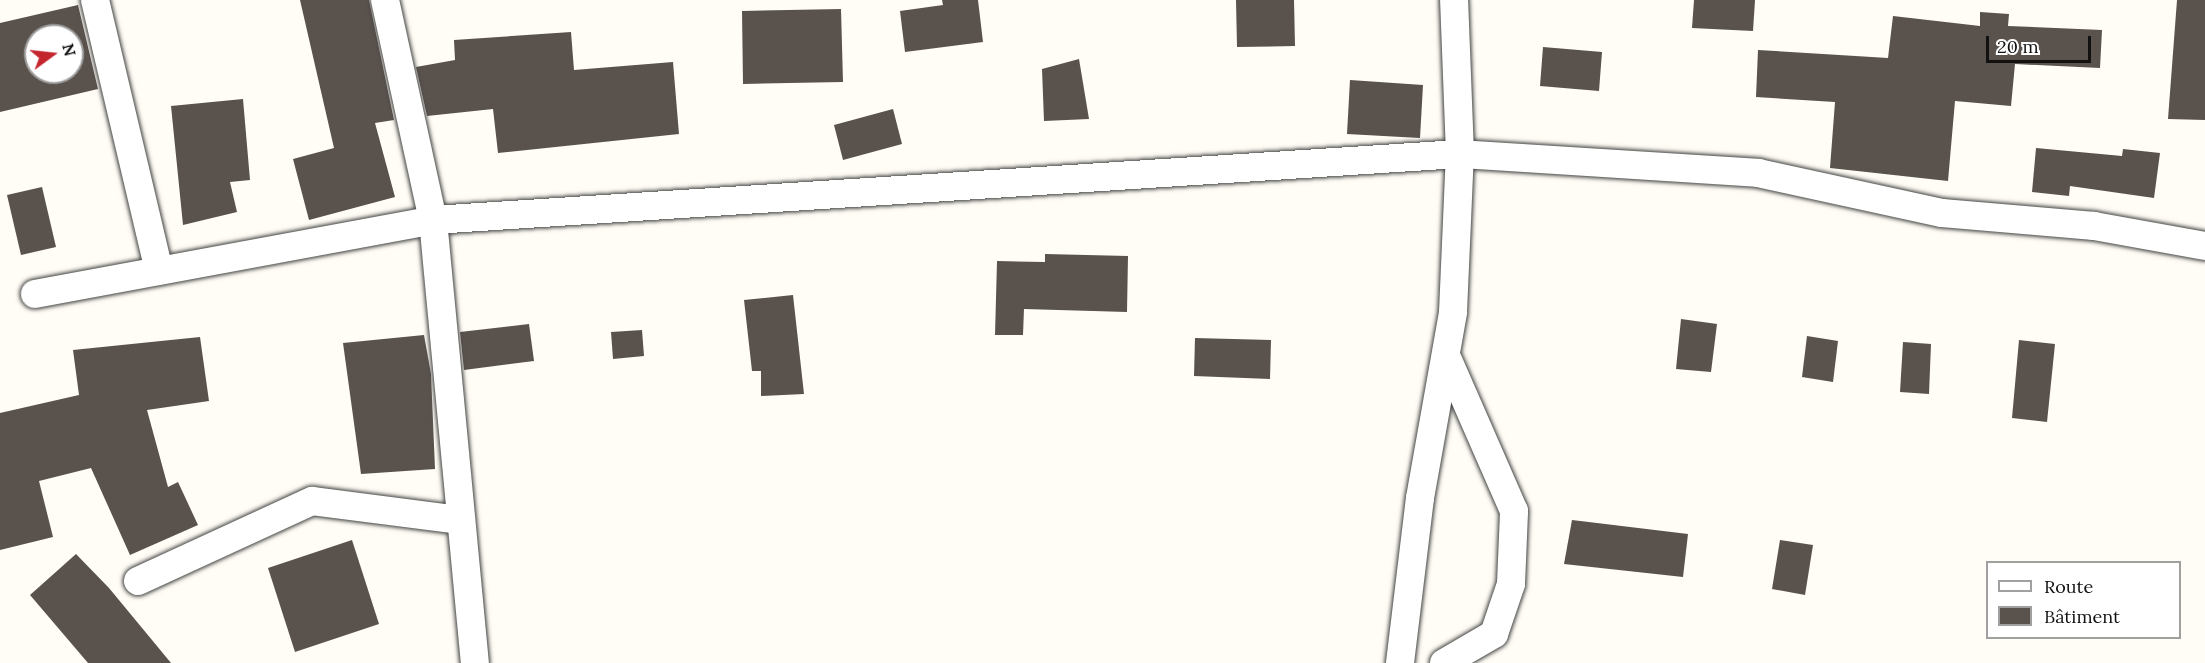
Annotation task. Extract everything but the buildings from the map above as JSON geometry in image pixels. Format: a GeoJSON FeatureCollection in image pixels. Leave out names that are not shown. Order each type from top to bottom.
{"type":"FeatureCollection","features":[{"type":"Feature","properties":{"kind":"street"},"geometry":{"type":"LineString","coordinates":[[95,0],[159,271]]}},
{"type":"Feature","properties":{"kind":"street"},"geometry":{"type":"LineString","coordinates":[[385,0],[433,220],[475,663]]}},
{"type":"Feature","properties":{"kind":"street"},"geometry":{"type":"LineString","coordinates":[[1400,663],[1420,498],[1448,360],[1460,154],[1454,0]]}},
{"type":"Feature","properties":{"kind":"street"},"geometry":{"type":"LineString","coordinates":[[35,294],[433,220],[1460,154],[1758,173],[1942,213],[2094,226],[2205,246]]}},
{"type":"Feature","properties":{"kind":"street"},"geometry":{"type":"LineString","coordinates":[[1444,663],[1494,634],[1510,584],[1514,511],[1448,360]]}},
{"type":"Feature","properties":{"kind":"street"},"geometry":{"type":"LineString","coordinates":[[138,581],[312,501],[461,520]]}}]}
